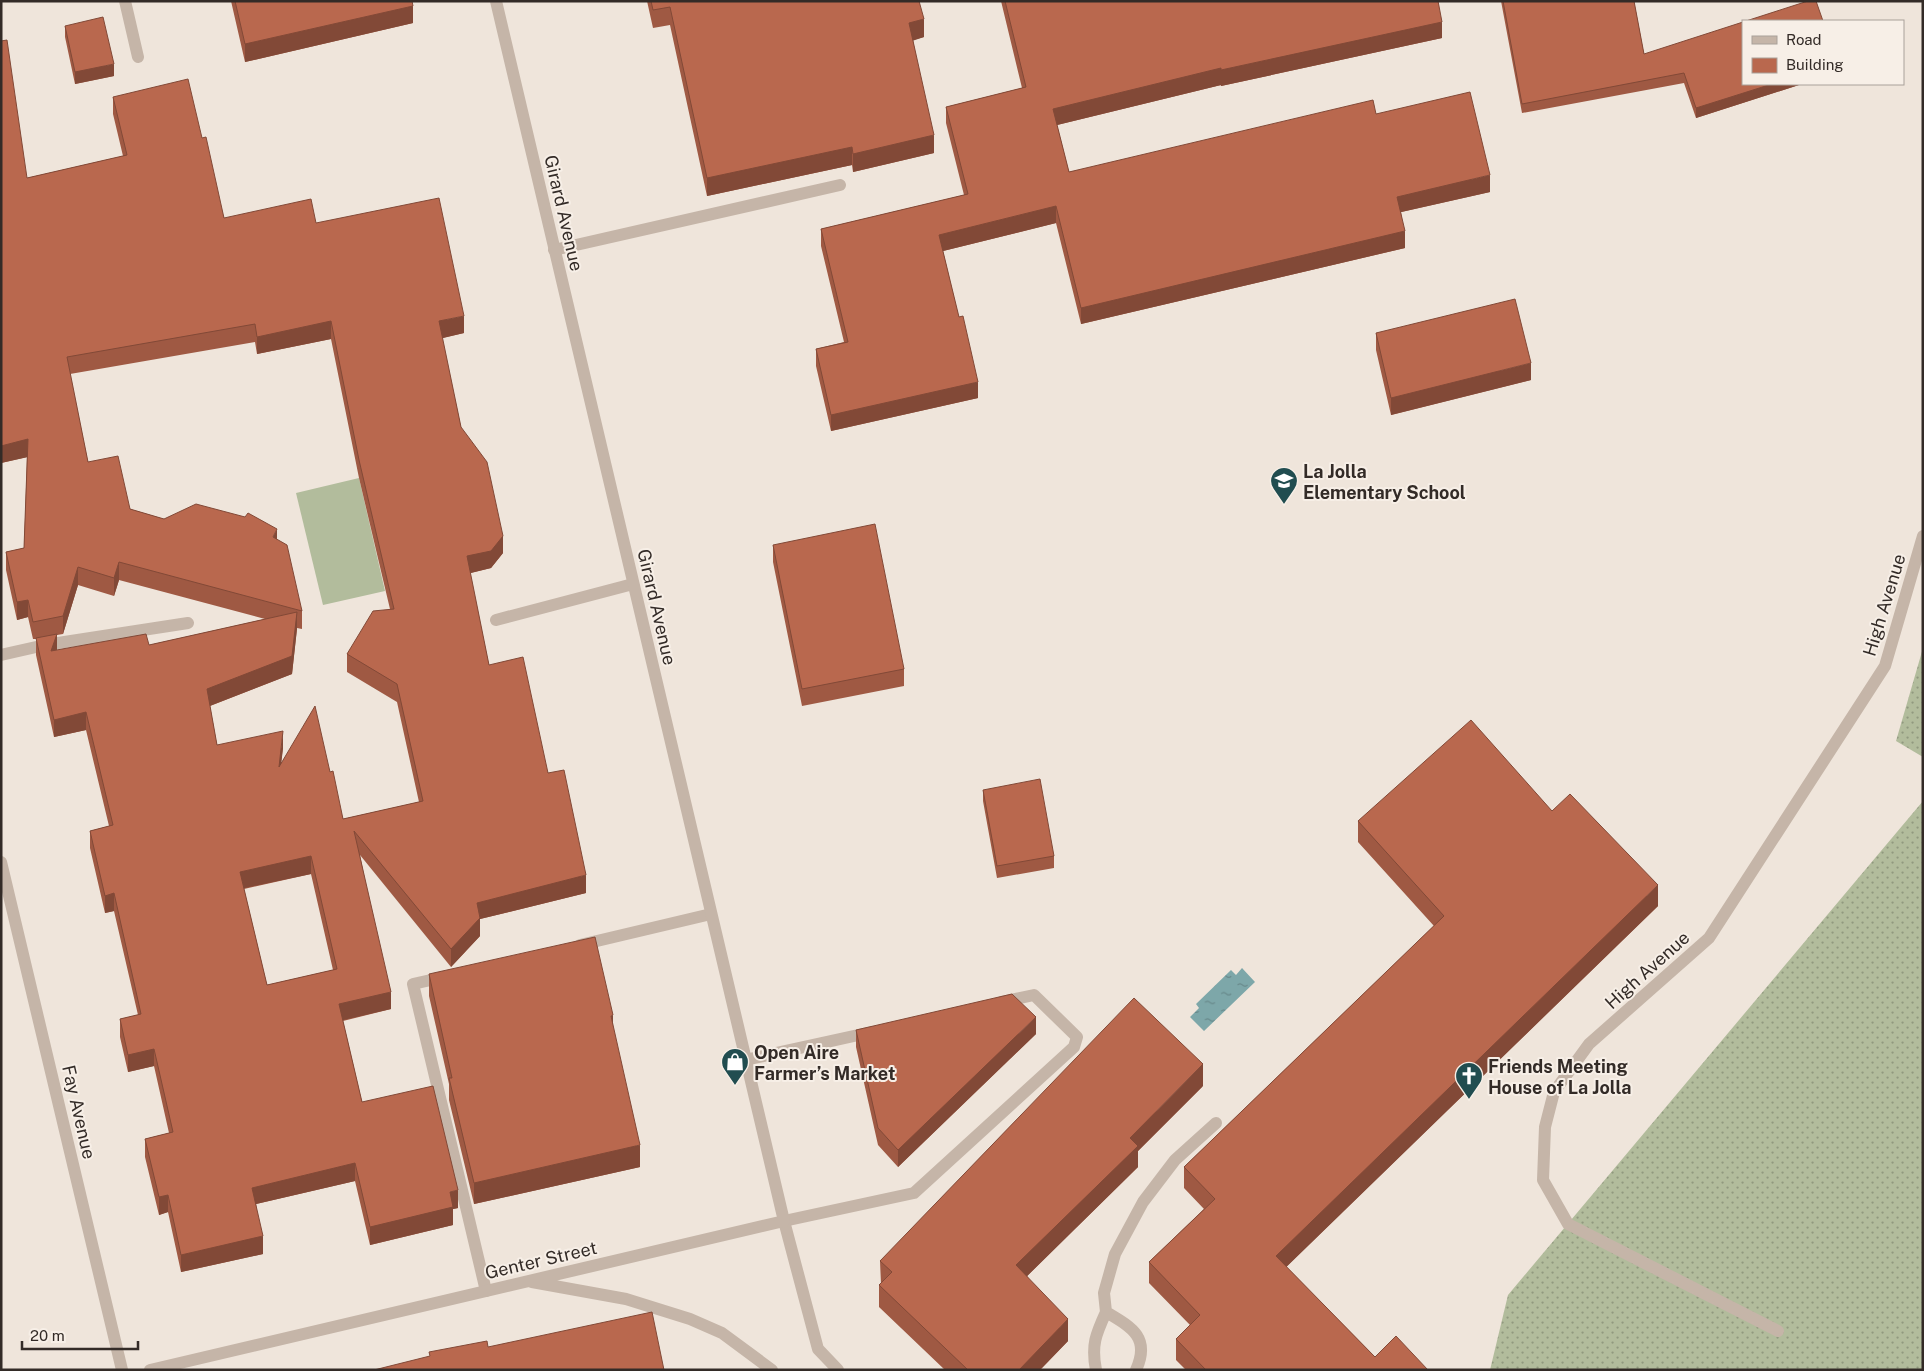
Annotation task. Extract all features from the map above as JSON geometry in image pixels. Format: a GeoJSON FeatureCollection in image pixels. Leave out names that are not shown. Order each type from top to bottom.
{"type":"FeatureCollection","features":[{"type":"Feature","properties":{"kind":"street"},"geometry":{"type":"LineString","coordinates":[[126,1],[138,57]]}},
{"type":"Feature","properties":{"kind":"street","name":"Girard Avenue"},"geometry":{"type":"LineString","coordinates":[[496,1],[784,1221]]}},
{"type":"Feature","properties":{"kind":"street"},"geometry":{"type":"LineString","coordinates":[[554,250],[840,185]]}},
{"type":"Feature","properties":{"kind":"street","name":"High Avenue"},"geometry":{"type":"LineString","coordinates":[[1778,1330],[1568,1224],[1543,1180],[1545,1127],[1554,1092],[1589,1044],[1709,938],[1885,666],[1923,536]]}},
{"type":"Feature","properties":{"kind":"street"},"geometry":{"type":"LineString","coordinates":[[496,620],[633,584]]}},
{"type":"Feature","properties":{"kind":"street"},"geometry":{"type":"LineString","coordinates":[[1,655],[45,644],[188,623]]}},
{"type":"Feature","properties":{"kind":"street","name":"Fay Avenue"},"geometry":{"type":"LineString","coordinates":[[1,862],[122,1370]]}},
{"type":"Feature","properties":{"kind":"street"},"geometry":{"type":"LineString","coordinates":[[567,948],[712,914]]}},
{"type":"Feature","properties":{"kind":"street"},"geometry":{"type":"LineString","coordinates":[[452,975],[413,984],[486,1291]]}},
{"type":"Feature","properties":{"kind":"street","name":"Genter Street"},"geometry":{"type":"LineString","coordinates":[[150,1370],[784,1221],[914,1193],[1074,1047],[1077,1037],[1034,995],[986,1006]]}},
{"type":"Feature","properties":{"kind":"street"},"geometry":{"type":"LineString","coordinates":[[745,1060],[880,1030]]}},
{"type":"Feature","properties":{"kind":"street"},"geometry":{"type":"LineString","coordinates":[[1096,1370],[1093,1354],[1097,1332],[1106,1312],[1104,1293],[1115,1254],[1143,1202],[1175,1160],[1216,1123]]}},
{"type":"Feature","properties":{"kind":"street"},"geometry":{"type":"LineString","coordinates":[[784,1221],[818,1349],[838,1370]]}},
{"type":"Feature","properties":{"kind":"street"},"geometry":{"type":"LineString","coordinates":[[527,1281],[626,1299],[690,1319],[722,1333],[772,1370]]}},
{"type":"Feature","properties":{"kind":"street"},"geometry":{"type":"LineString","coordinates":[[1106,1312],[1131,1327],[1141,1344],[1136,1370]]}},
{"type":"Feature","properties":{"kind":"green space"},"geometry":{"type":"Polygon","coordinates":[[[359,478],[385,591],[323,605],[296,493],[359,478]]]}},
{"type":"Feature","properties":{"kind":"green space"},"geometry":{"type":"Polygon","coordinates":[[[1923,648],[1923,757],[1896,741],[1923,648]]]}},
{"type":"Feature","properties":{"kind":"green space"},"geometry":{"type":"Polygon","coordinates":[[[1923,801],[1923,1370],[1490,1370],[1508,1295],[1923,801]]]}},
{"type":"Feature","properties":{"kind":"water"},"geometry":{"type":"Polygon","coordinates":[[[1242,968],[1255,982],[1204,1031],[1190,1017],[1199,1008],[1196,1004],[1231,970],[1236,975],[1242,968]]]}},
{"type":"Feature","properties":{"kind":"building"},"geometry":{"type":"Polygon","coordinates":[[[235,1],[412,1],[413,6],[245,44],[235,1]]]}},
{"type":"Feature","properties":{"kind":"building"},"geometry":{"type":"Polygon","coordinates":[[[651,1],[919,1],[924,19],[909,23],[934,135],[853,154],[852,147],[707,178],[670,7],[653,10],[651,1]]]}},
{"type":"Feature","properties":{"kind":"building"},"geometry":{"type":"Polygon","coordinates":[[[1005,1],[1438,1],[1442,22],[1221,70],[1221,68],[1053,109],[1069,172],[1373,100],[1376,114],[1470,92],[1490,175],[1397,197],[1405,231],[1081,308],[1056,206],[939,235],[959,317],[963,316],[978,382],[831,415],[816,349],[848,342],[821,229],[968,194],[946,107],[1026,87],[1005,1]]]}},
{"type":"Feature","properties":{"kind":"building"},"geometry":{"type":"Polygon","coordinates":[[[1503,1],[1634,1],[1644,54],[1742,22],[1742,85],[1769,85],[1696,108],[1684,73],[1522,104],[1503,1]]]}},
{"type":"Feature","properties":{"kind":"building"},"geometry":{"type":"Polygon","coordinates":[[[1808,1],[1816,1],[1823,20],[1749,20],[1808,1]]]}},
{"type":"Feature","properties":{"kind":"building"},"geometry":{"type":"Polygon","coordinates":[[[103,17],[114,64],[75,72],[65,26],[103,17]]]}},
{"type":"Feature","properties":{"kind":"building"},"geometry":{"type":"Polygon","coordinates":[[[7,40],[27,178],[127,155],[113,97],[188,79],[202,138],[206,137],[224,218],[311,199],[316,223],[439,198],[464,316],[439,321],[461,427],[487,462],[503,536],[491,551],[467,556],[489,665],[523,657],[548,773],[564,770],[586,875],[477,903],[480,918],[451,949],[354,831],[391,992],[339,1004],[362,1102],[433,1086],[458,1190],[450,1192],[453,1207],[370,1227],[355,1163],[252,1188],[263,1236],[181,1255],[168,1195],[159,1197],[145,1139],[173,1132],[154,1049],[128,1055],[120,1019],[141,1014],[114,893],[105,896],[90,831],[113,825],[86,712],[54,720],[36,638],[57,634],[51,651],[146,634],[149,645],[297,612],[292,656],[207,689],[217,745],[283,731],[279,767],[315,706],[330,772],[333,771],[343,819],[423,801],[397,684],[347,654],[373,611],[394,609],[359,460],[331,321],[257,337],[255,324],[67,357],[88,462],[118,456],[130,509],[164,519],[196,504],[245,517],[248,513],[277,529],[273,537],[287,545],[302,611],[119,562],[114,578],[78,567],[63,616],[33,622],[28,600],[17,602],[6,552],[24,548],[28,439],[1,446],[1,41],[7,40]],[[311,856],[240,872],[267,985],[337,969],[311,856]]]}},
{"type":"Feature","properties":{"kind":"building"},"geometry":{"type":"Polygon","coordinates":[[[1515,299],[1531,363],[1391,398],[1376,333],[1515,299]]]}},
{"type":"Feature","properties":{"kind":"building"},"geometry":{"type":"Polygon","coordinates":[[[875,524],[904,669],[802,689],[773,545],[875,524]]]}},
{"type":"Feature","properties":{"kind":"building"},"geometry":{"type":"Polygon","coordinates":[[[1471,720],[1552,811],[1570,794],[1658,885],[1276,1256],[1375,1357],[1396,1336],[1428,1370],[1206,1370],[1176,1339],[1200,1315],[1149,1262],[1215,1199],[1184,1167],[1444,916],[1358,821],[1471,720]]]}},
{"type":"Feature","properties":{"kind":"building"},"geometry":{"type":"Polygon","coordinates":[[[1040,779],[1054,856],[997,866],[983,790],[1040,779]]]}},
{"type":"Feature","properties":{"kind":"building"},"geometry":{"type":"Polygon","coordinates":[[[595,937],[640,1145],[474,1183],[449,1078],[452,1078],[429,974],[595,937]]]}},
{"type":"Feature","properties":{"kind":"building"},"geometry":{"type":"Polygon","coordinates":[[[1012,994],[1036,1017],[898,1150],[878,1128],[856,1030],[1012,994]]]}},
{"type":"Feature","properties":{"kind":"building"},"geometry":{"type":"Polygon","coordinates":[[[1134,998],[1203,1064],[1130,1138],[1138,1146],[1016,1265],[1068,1319],[1019,1370],[968,1370],[879,1285],[892,1272],[880,1261],[1134,998]]]}},
{"type":"Feature","properties":{"kind":"building"},"geometry":{"type":"Polygon","coordinates":[[[652,1312],[664,1370],[374,1370],[430,1356],[429,1352],[487,1341],[488,1347],[652,1312]]]}},
{"type":"Feature","properties":{"kind":"place","name":"La Jolla Elementary School"},"geometry":{"type":"Point","coordinates":[1284,505]}},
{"type":"Feature","properties":{"kind":"place","name":"Open Aire Farmer’s Market"},"geometry":{"type":"Point","coordinates":[735,1086]}},
{"type":"Feature","properties":{"kind":"place","name":"Friends Meeting House of La Jolla"},"geometry":{"type":"Point","coordinates":[1469,1100]}}]}
